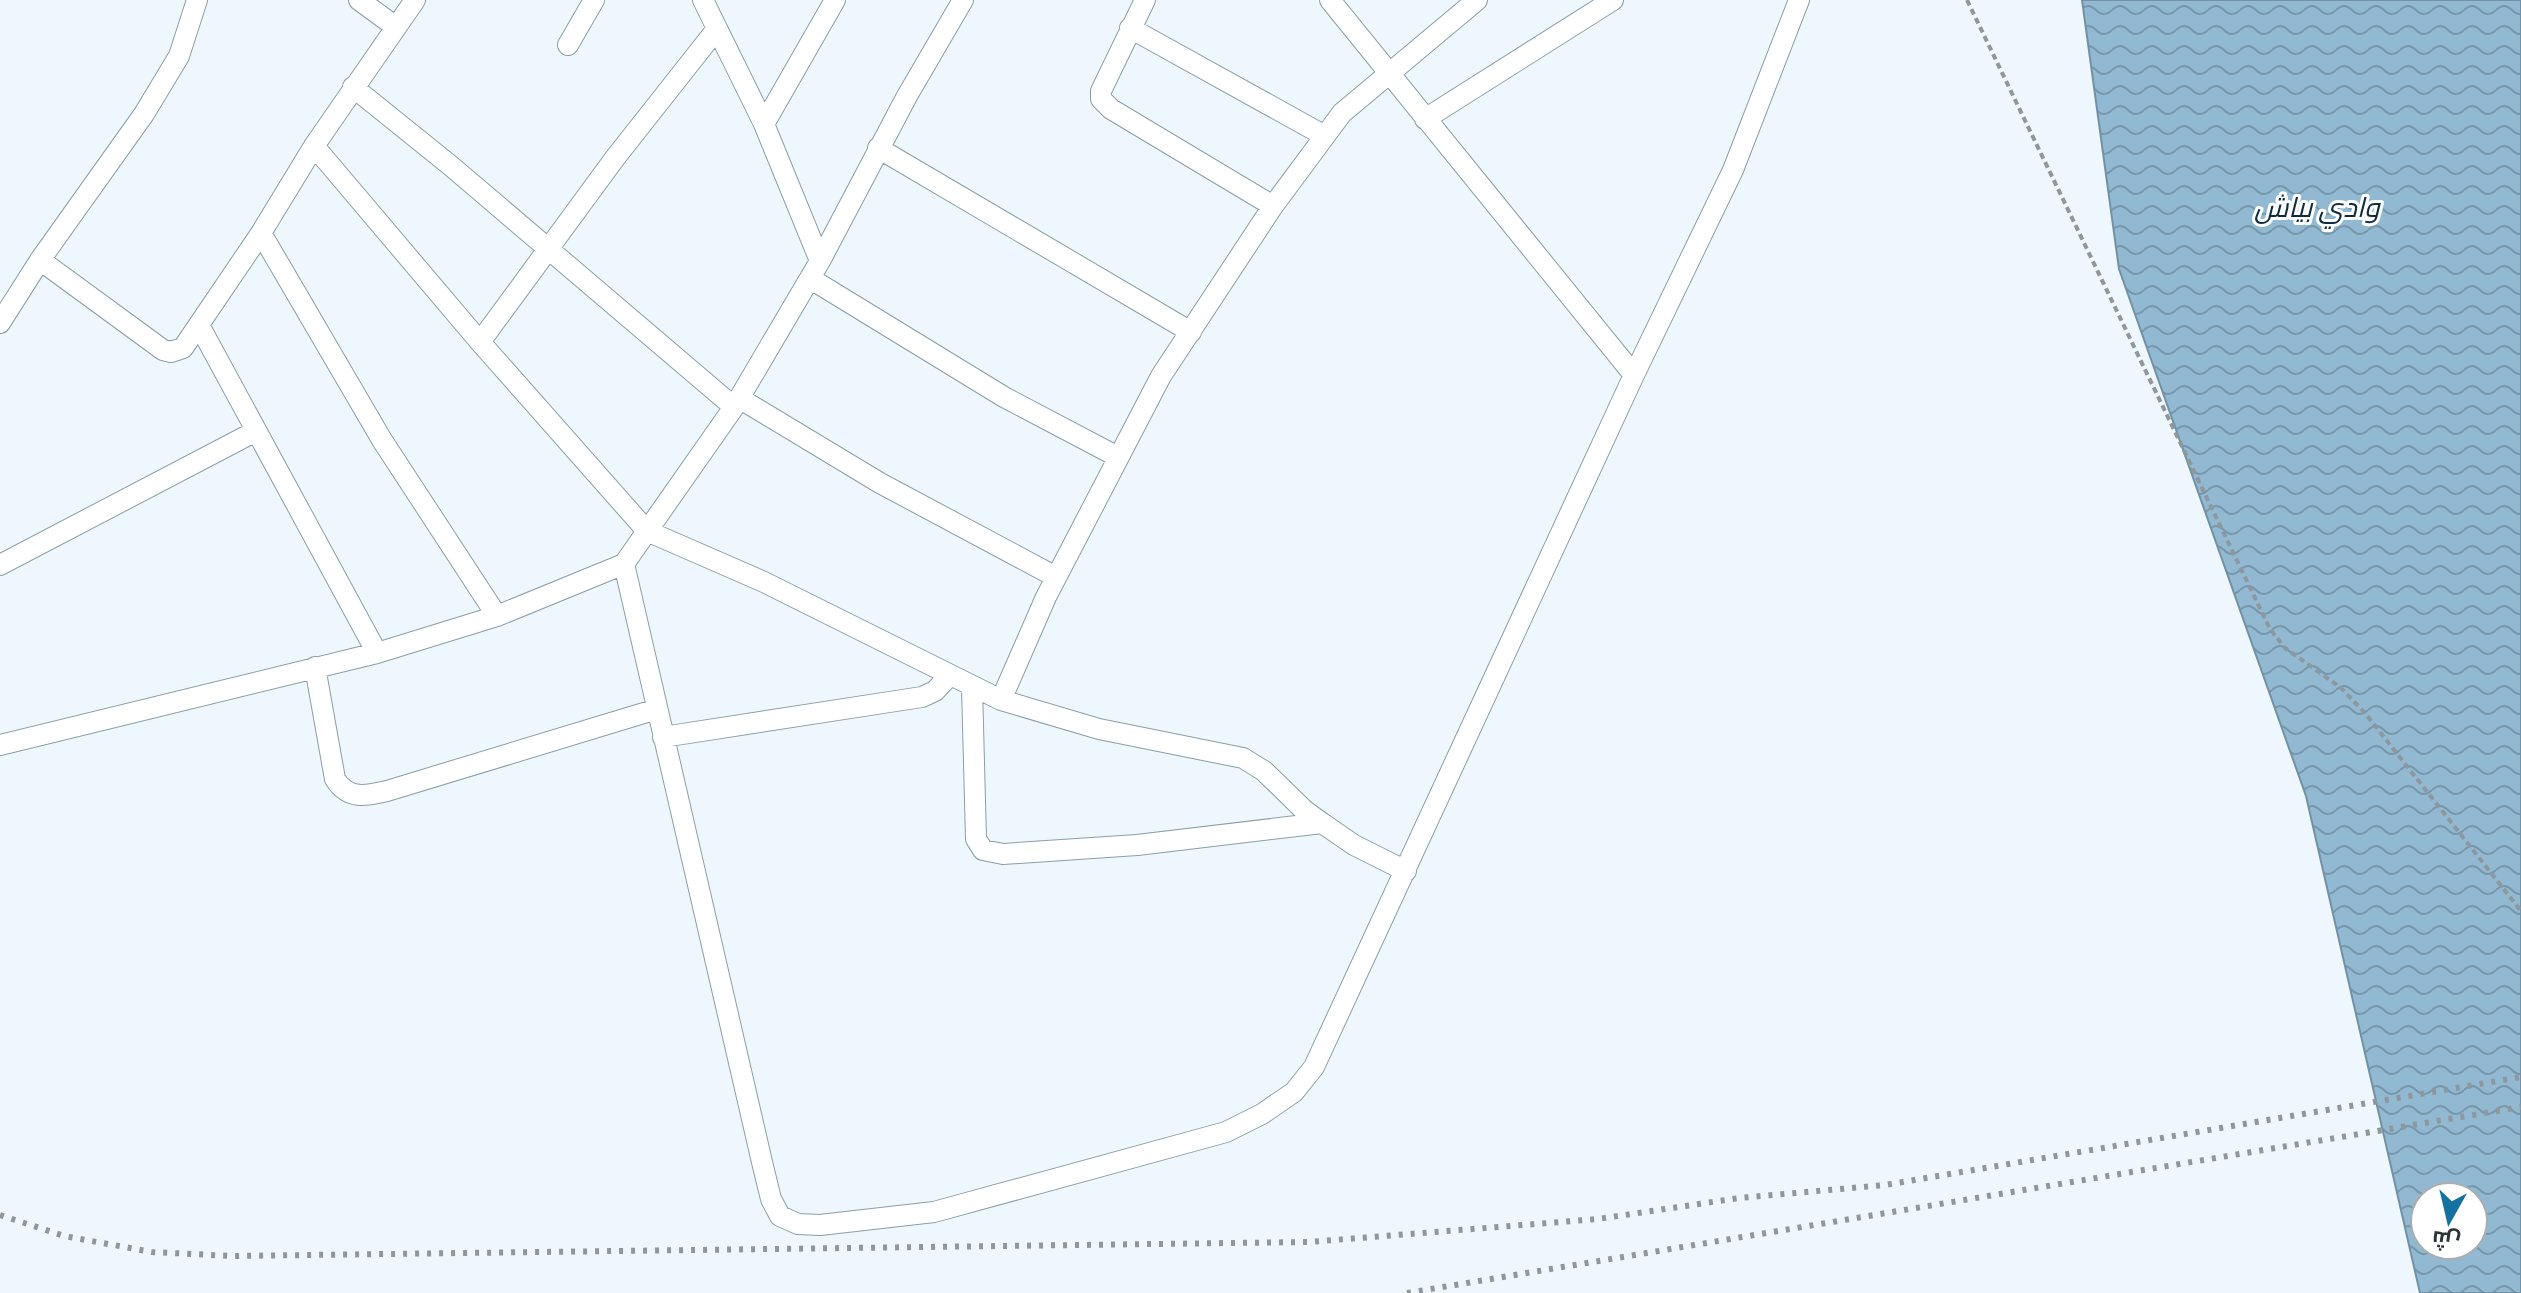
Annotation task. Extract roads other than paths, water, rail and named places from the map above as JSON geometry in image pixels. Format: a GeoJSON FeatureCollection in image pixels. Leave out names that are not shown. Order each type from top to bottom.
{"type":"FeatureCollection","features":[{"type":"Feature","properties":{"kind":"street"},"geometry":{"type":"LineString","coordinates":[[0,323],[40,260],[144,114],[179,56],[197,0]]}},
{"type":"Feature","properties":{"kind":"street"},"geometry":{"type":"LineString","coordinates":[[359,0],[396,27]]}},
{"type":"Feature","properties":{"kind":"street"},"geometry":{"type":"LineString","coordinates":[[40,260],[166,351],[183,348],[261,233],[353,87],[415,0]]}},
{"type":"Feature","properties":{"kind":"street"},"geometry":{"type":"LineString","coordinates":[[568,45],[594,0]]}},
{"type":"Feature","properties":{"kind":"street"},"geometry":{"type":"LineString","coordinates":[[703,0],[764,124],[815,270],[1004,397],[1118,457]]}},
{"type":"Feature","properties":{"kind":"street"},"geometry":{"type":"LineString","coordinates":[[764,124],[835,0]]}},
{"type":"Feature","properties":{"kind":"street"},"geometry":{"type":"LineString","coordinates":[[0,745],[377,653],[497,616],[624,564],[737,403],[815,270],[878,148],[963,0]]}},
{"type":"Feature","properties":{"kind":"street"},"geometry":{"type":"LineString","coordinates":[[1145,0],[1101,91],[1104,103],[1273,206]]}},
{"type":"Feature","properties":{"kind":"street"},"geometry":{"type":"LineString","coordinates":[[1330,0],[1634,375]]}},
{"type":"Feature","properties":{"kind":"street"},"geometry":{"type":"LineString","coordinates":[[1001,700],[1056,577],[1161,376],[1273,206],[1342,113],[1477,0]]}},
{"type":"Feature","properties":{"kind":"street"},"geometry":{"type":"LineString","coordinates":[[1425,119],[1613,0]]}},
{"type":"Feature","properties":{"kind":"street"},"geometry":{"type":"LineString","coordinates":[[624,564],[771,1199],[780,1216],[798,1224],[839,1224],[934,1212],[1226,1132],[1262,1114],[1294,1092],[1314,1067],[1634,375],[1733,170],[1799,0]]}},
{"type":"Feature","properties":{"kind":"street"},"geometry":{"type":"LineString","coordinates":[[1130,28],[1325,136]]}},
{"type":"Feature","properties":{"kind":"street"},"geometry":{"type":"LineString","coordinates":[[480,342],[547,248],[716,30]]}},
{"type":"Feature","properties":{"kind":"street"},"geometry":{"type":"LineString","coordinates":[[353,87],[737,403],[1056,577]]}},
{"type":"Feature","properties":{"kind":"street"},"geometry":{"type":"LineString","coordinates":[[314,146],[480,342],[647,531],[764,582],[1001,700],[1099,729],[1243,758],[1264,771],[1322,823],[1354,845],[1406,871]]}},
{"type":"Feature","properties":{"kind":"street"},"geometry":{"type":"LineString","coordinates":[[878,148],[1191,332]]}},
{"type":"Feature","properties":{"kind":"street"},"geometry":{"type":"LineString","coordinates":[[261,233],[382,440],[497,616]]}},
{"type":"Feature","properties":{"kind":"street"},"geometry":{"type":"LineString","coordinates":[[199,325],[377,653]]}},
{"type":"Feature","properties":{"kind":"street"},"geometry":{"type":"LineString","coordinates":[[0,565],[256,431]]}},
{"type":"Feature","properties":{"kind":"street"},"geometry":{"type":"LineString","coordinates":[[315,667],[335,779],[343,789],[359,796],[387,791],[657,709]]}},
{"type":"Feature","properties":{"kind":"street"},"geometry":{"type":"LineString","coordinates":[[663,737],[922,697],[935,691],[949,676]]}},
{"type":"Feature","properties":{"kind":"street"},"geometry":{"type":"LineString","coordinates":[[972,687],[976,839],[983,850],[1003,854],[1137,845],[1322,823]]}},
{"type":"Feature","properties":{"kind":"water","name":"وادي بياش"},"geometry":{"type":"Polygon","coordinates":[[[2082,0],[2521,0],[2521,1293],[2420,1293],[2413,1261],[2489,1261],[2489,1181],[2409,1181],[2409,1245],[2306,796],[2119,269],[2082,0]]]}},
{"type":"Feature","properties":{"kind":"railway"},"geometry":{"type":"LineString","coordinates":[[0,1215],[64,1236],[152,1252],[232,1256],[1309,1242],[1598,1219],[1739,1198],[1885,1185],[2521,1077]]}},
{"type":"Feature","properties":{"kind":"railway"},"geometry":{"type":"LineString","coordinates":[[1407,1293],[2521,1107]]}}]}
